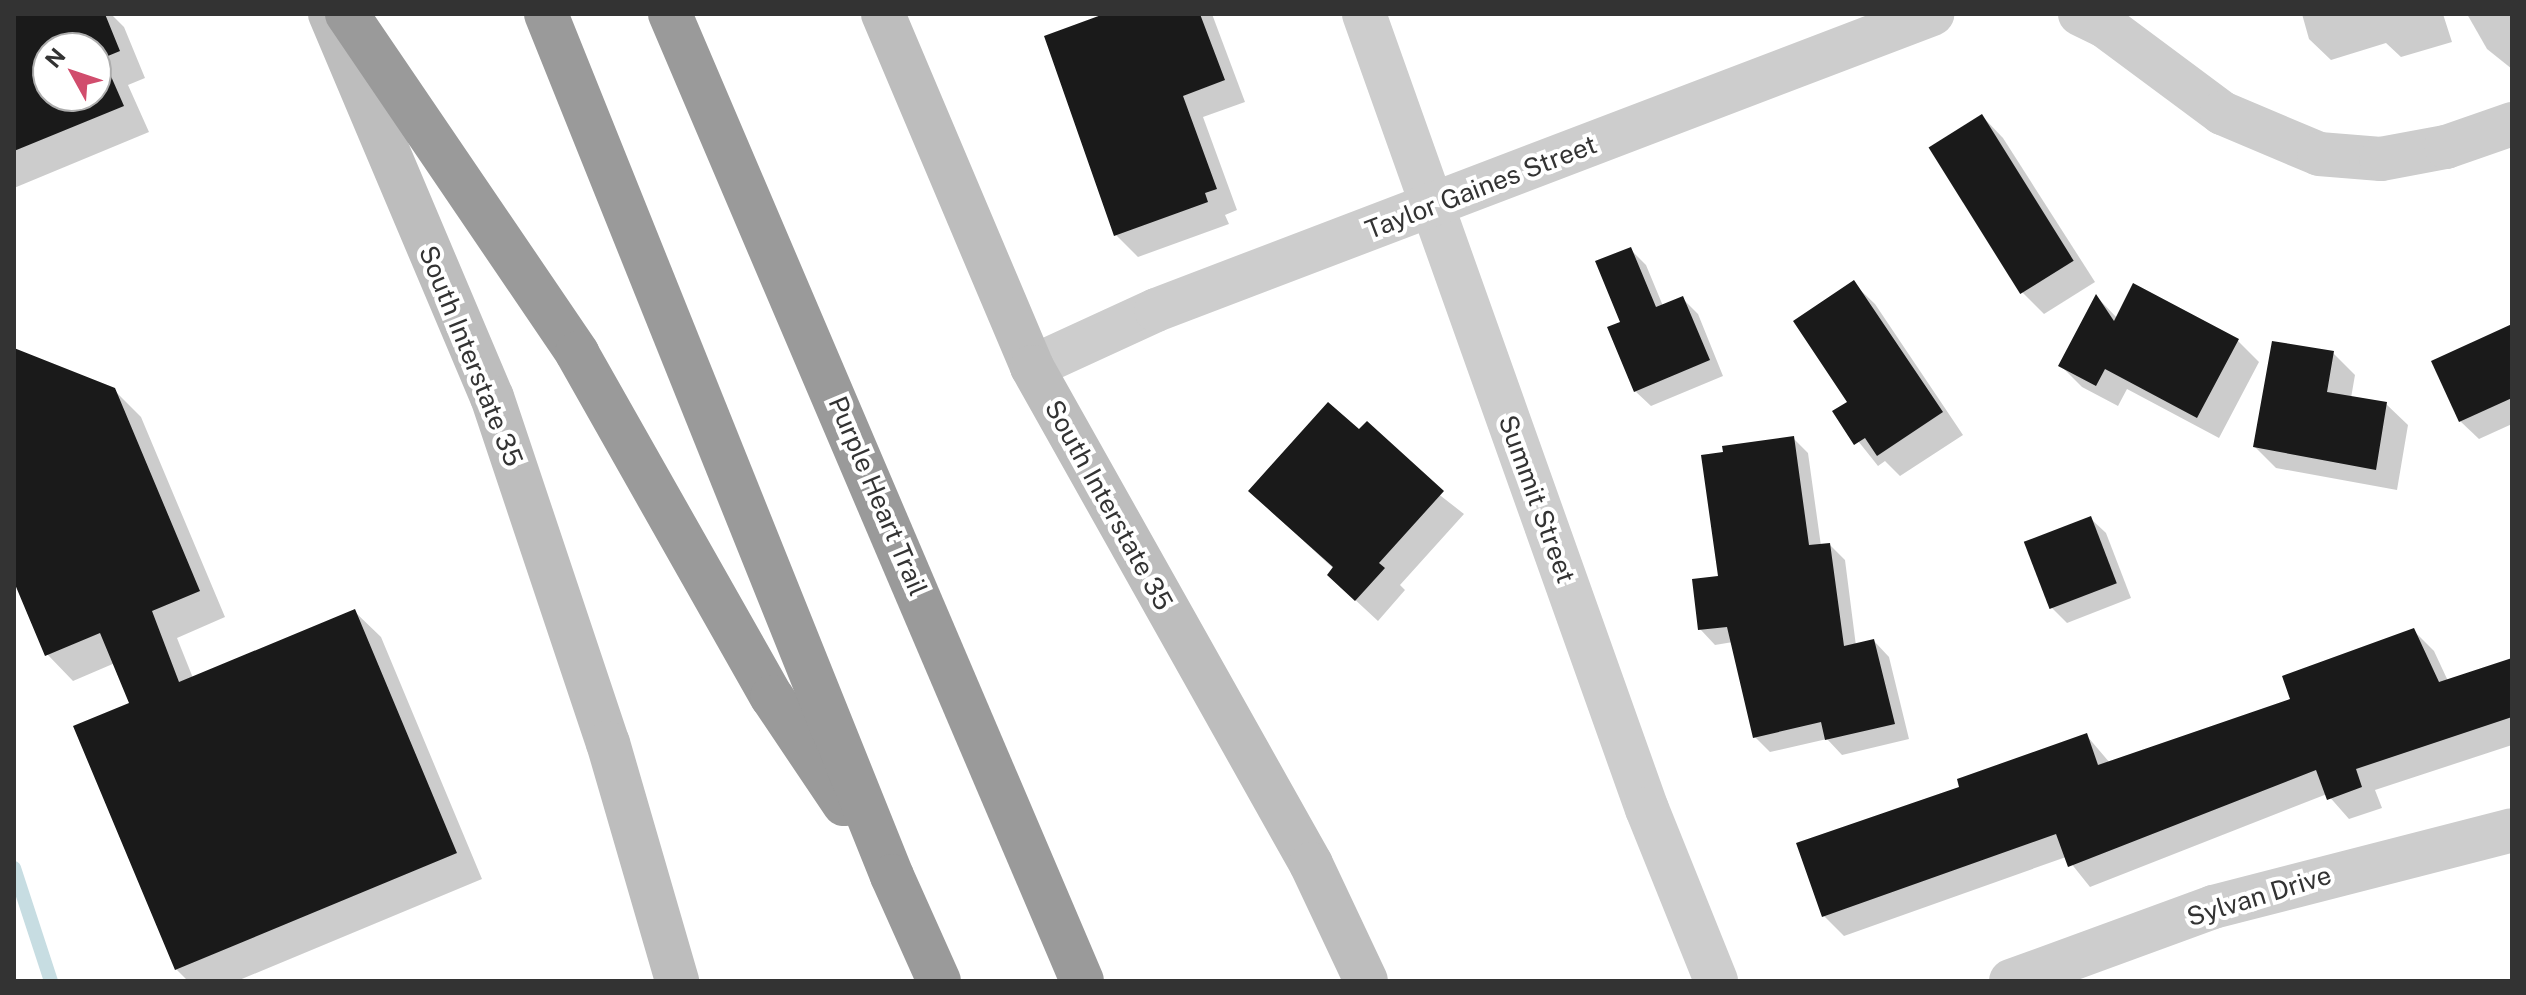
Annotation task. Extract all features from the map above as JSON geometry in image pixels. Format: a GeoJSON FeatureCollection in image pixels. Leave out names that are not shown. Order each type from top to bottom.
{"type":"FeatureCollection","features":[{"type":"Feature","properties":{"kind":"highway"},"geometry":{"type":"LineString","coordinates":[[347,14],[577,353],[772,697],[892,876]]}},
{"type":"Feature","properties":{"kind":"highway"},"geometry":{"type":"LineString","coordinates":[[546,14],[892,876],[939,981]]}},
{"type":"Feature","properties":{"kind":"highway","name":"Purple Heart Trail"},"geometry":{"type":"LineString","coordinates":[[670,14],[1082,981]]}},
{"type":"Feature","properties":{"kind":"main road","name":"South Interstate 35"},"geometry":{"type":"LineString","coordinates":[[330,14],[492,397],[608,743],[677,981]]}},
{"type":"Feature","properties":{"kind":"main road","name":"South Interstate 35"},"geometry":{"type":"LineString","coordinates":[[883,14],[1032,367],[1311,864],[1366,981]]}},
{"type":"Feature","properties":{"kind":"street","name":"Summit Street"},"geometry":{"type":"LineString","coordinates":[[1364,14],[1647,809],[1716,981]]}},
{"type":"Feature","properties":{"kind":"street","name":"Taylor Gaines Street"},"geometry":{"type":"LineString","coordinates":[[1032,367],[1156,310],[1932,14]]}},
{"type":"Feature","properties":{"kind":"street"},"geometry":{"type":"LineString","coordinates":[[2095,18],[2222,113],[2319,154],[2381,159],[2446,147],[2512,124]]}},
{"type":"Feature","properties":{"kind":"street","name":"Sylvan Drive"},"geometry":{"type":"LineString","coordinates":[[2011,981],[2213,907],[2512,830]]}},
{"type":"Feature","properties":{"kind":"building"},"geometry":{"type":"Polygon","coordinates":[[[14,14],[105,14],[120,51],[112,54],[112,32],[32,32],[32,112],[109,112],[14,151],[14,14]]]}},
{"type":"Feature","properties":{"kind":"building"},"geometry":{"type":"Polygon","coordinates":[[[1104,14],[1200,14],[1225,80],[1183,96],[1217,189],[1205,193],[1208,202],[1114,236],[1044,36],[1104,14]]]}},
{"type":"Feature","properties":{"kind":"building"},"geometry":{"type":"Polygon","coordinates":[[[112,79],[124,106],[112,111],[112,79]]]}},
{"type":"Feature","properties":{"kind":"building"},"geometry":{"type":"Polygon","coordinates":[[[1982,114],[2074,261],[2020,294],[1929,147],[1982,114]]]}},
{"type":"Feature","properties":{"kind":"building"},"geometry":{"type":"Polygon","coordinates":[[[1631,247],[1656,307],[1683,296],[1710,360],[1634,392],[1607,327],[1620,322],[1595,261],[1631,247]]]}},
{"type":"Feature","properties":{"kind":"building"},"geometry":{"type":"Polygon","coordinates":[[[1854,280],[1943,412],[1877,456],[1865,438],[1854,445],[1832,411],[1847,402],[1793,321],[1854,280]]]}},
{"type":"Feature","properties":{"kind":"building"},"geometry":{"type":"Polygon","coordinates":[[[2133,283],[2239,339],[2197,418],[2105,369],[2096,386],[2058,366],[2096,294],[2114,321],[2133,283]]]}},
{"type":"Feature","properties":{"kind":"building"},"geometry":{"type":"Polygon","coordinates":[[[2512,324],[2512,398],[2459,422],[2431,361],[2512,324]]]}},
{"type":"Feature","properties":{"kind":"building"},"geometry":{"type":"Polygon","coordinates":[[[2272,341],[2334,351],[2327,392],[2387,402],[2376,470],[2253,447],[2272,341]]]}},
{"type":"Feature","properties":{"kind":"building"},"geometry":{"type":"Polygon","coordinates":[[[14,348],[115,388],[200,591],[152,611],[179,682],[355,609],[457,853],[175,970],[73,726],[129,703],[100,633],[45,656],[14,582],[14,348]]]}},
{"type":"Feature","properties":{"kind":"building"},"geometry":{"type":"Polygon","coordinates":[[[1328,402],[1359,429],[1367,421],[1444,491],[1379,563],[1385,568],[1355,601],[1327,575],[1333,567],[1248,491],[1328,402]]]}},
{"type":"Feature","properties":{"kind":"building"},"geometry":{"type":"Polygon","coordinates":[[[1794,436],[1809,545],[1830,543],[1844,646],[1874,639],[1895,724],[1825,740],[1821,722],[1753,738],[1727,627],[1698,630],[1692,579],[1718,576],[1701,455],[1723,452],[1722,446],[1794,436]]]}},
{"type":"Feature","properties":{"kind":"building"},"geometry":{"type":"Polygon","coordinates":[[[2091,516],[2117,583],[2050,609],[2024,542],[2091,516]]]}},
{"type":"Feature","properties":{"kind":"building"},"geometry":{"type":"Polygon","coordinates":[[[2414,628],[2439,682],[2512,658],[2512,717],[2356,769],[2362,787],[2327,800],[2316,770],[2068,867],[2056,834],[1822,917],[1796,843],[1959,787],[1957,779],[2087,733],[2098,765],[2290,699],[2282,676],[2414,628]]]}},
{"type":"Feature","properties":{"kind":"waterway"},"geometry":{"type":"LineString","coordinates":[[14,868],[51,981]]}}]}
